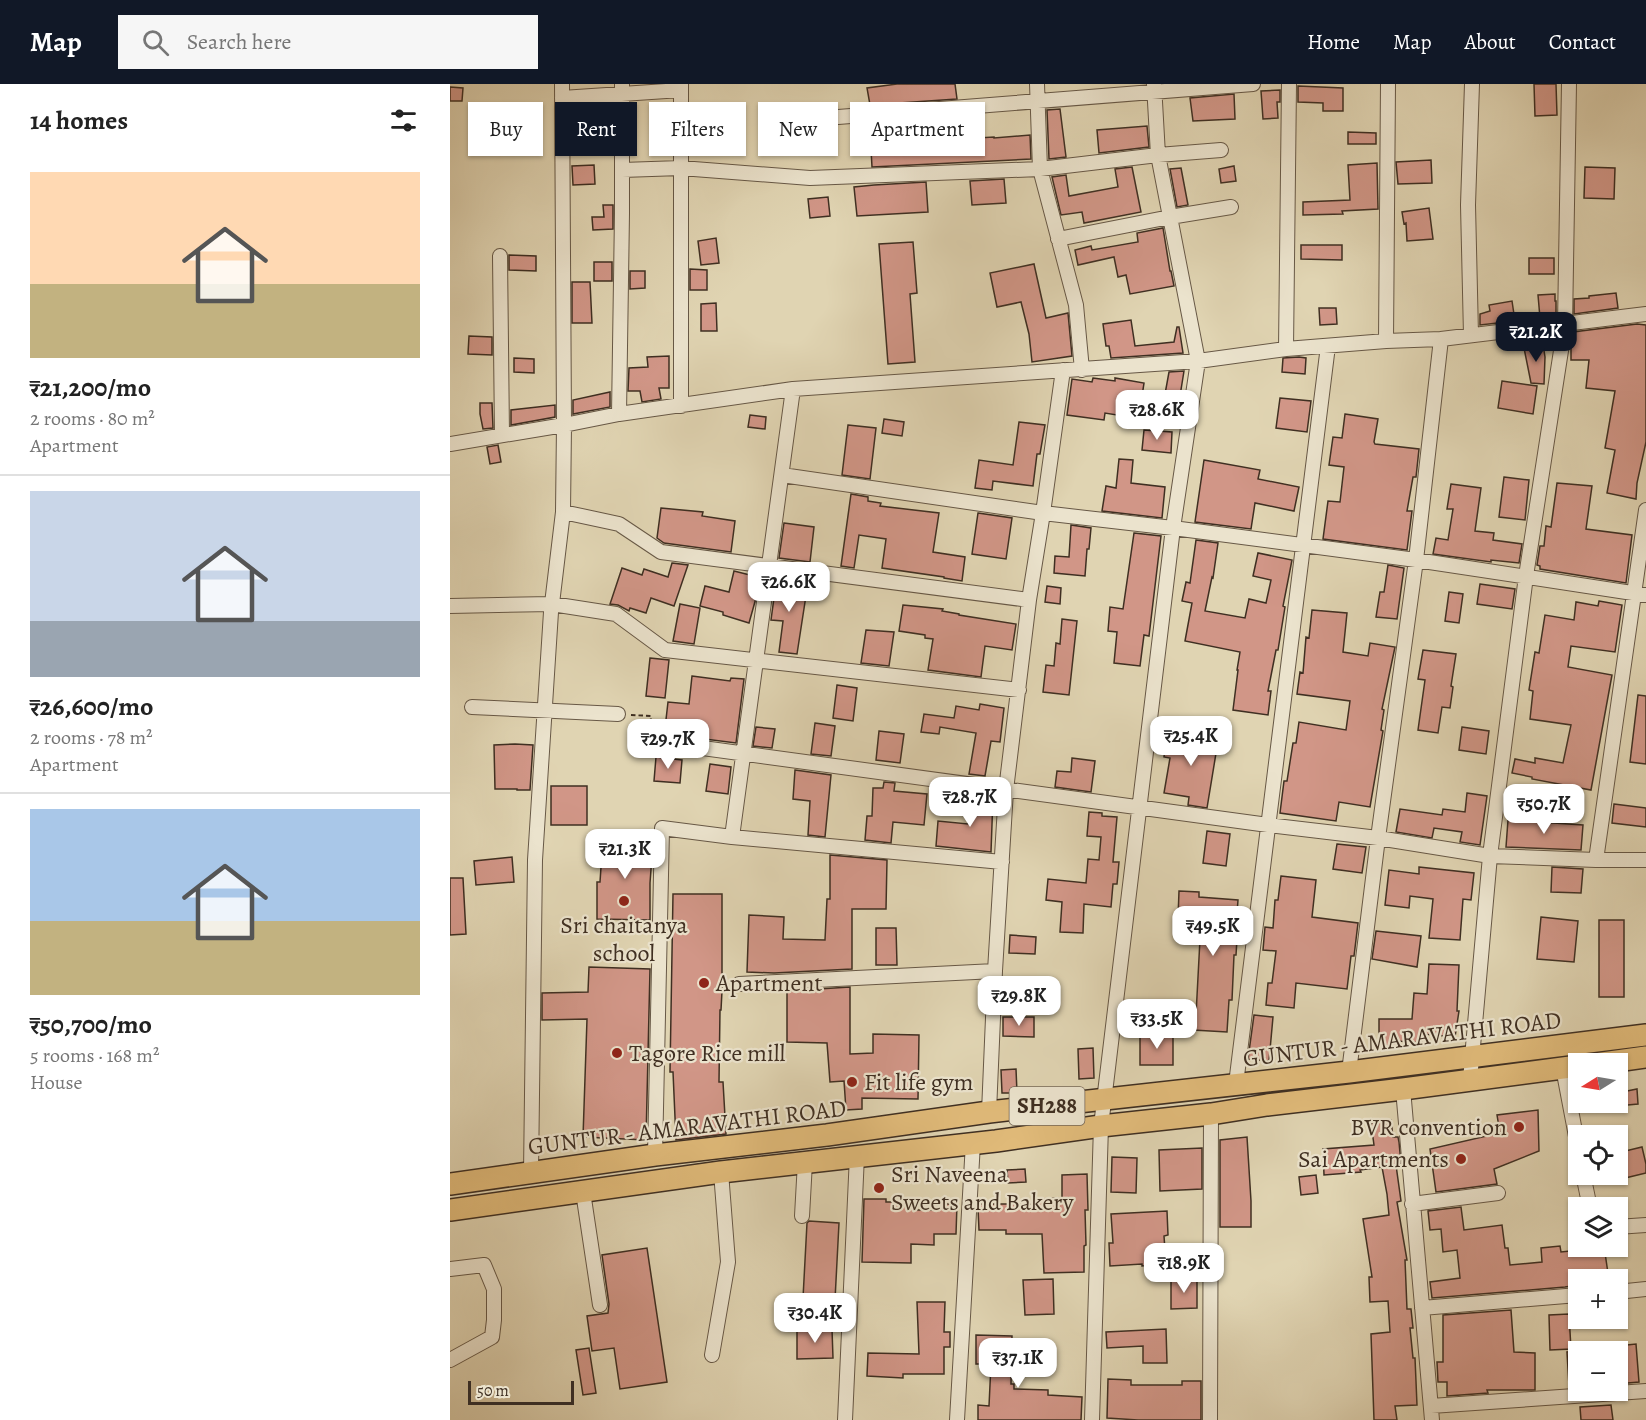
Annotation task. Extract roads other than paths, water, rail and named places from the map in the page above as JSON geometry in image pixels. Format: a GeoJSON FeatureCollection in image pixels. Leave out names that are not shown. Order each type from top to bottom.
{"type":"FeatureCollection","features":[{"type":"Feature","properties":{"kind":"main road","name":"GUNTUR - AMARAVATHI ROAD"},"geometry":{"type":"LineString","coordinates":[[450,1184],[989,1112],[1349,1072],[1646,1035]]}},
{"type":"Feature","properties":{"kind":"main road"},"geometry":{"type":"LineString","coordinates":[[1628,1059],[1646,1057]]}},
{"type":"Feature","properties":{"kind":"main road","name":"GUNTUR - AMARAVATHI ROAD"},"geometry":{"type":"LineString","coordinates":[[450,1210],[722,1172],[1211,1114],[1568,1067]]}},
{"type":"Feature","properties":{"kind":"street"},"geometry":{"type":"LineString","coordinates":[[1037,84],[1040,169],[1076,305],[1082,370]]}},
{"type":"Feature","properties":{"kind":"street"},"geometry":{"type":"LineString","coordinates":[[838,117],[1154,88],[1253,84]]}},
{"type":"Feature","properties":{"kind":"street"},"geometry":{"type":"LineString","coordinates":[[1286,349],[1289,84]]}},
{"type":"Feature","properties":{"kind":"street"},"geometry":{"type":"LineString","coordinates":[[1386,341],[1388,84]]}},
{"type":"Feature","properties":{"kind":"street"},"geometry":{"type":"LineString","coordinates":[[1471,335],[1468,205],[1472,84]]}},
{"type":"Feature","properties":{"kind":"street"},"geometry":{"type":"LineString","coordinates":[[1470,1080],[1490,856],[1526,576],[1565,325],[1569,84]]}},
{"type":"Feature","properties":{"kind":"street"},"geometry":{"type":"LineString","coordinates":[[531,1173],[535,860],[552,604],[562,512],[564,425],[562,91],[681,87],[681,406]]}},
{"type":"Feature","properties":{"kind":"street"},"geometry":{"type":"LineString","coordinates":[[1092,1420],[1101,1126],[1173,528],[1198,361],[1158,155],[1154,88]]}},
{"type":"Feature","properties":{"kind":"street"},"geometry":{"type":"LineString","coordinates":[[619,414],[622,89]]}},
{"type":"Feature","properties":{"kind":"street"},"geometry":{"type":"LineString","coordinates":[[622,170],[681,168],[810,178],[1040,169],[1221,150]]}},
{"type":"Feature","properties":{"kind":"street"},"geometry":{"type":"LineString","coordinates":[[1058,239],[1231,207]]}},
{"type":"Feature","properties":{"kind":"street"},"geometry":{"type":"LineString","coordinates":[[500,256],[502,435]]}},
{"type":"Feature","properties":{"kind":"street"},"geometry":{"type":"LineString","coordinates":[[450,444],[619,414],[793,390],[1198,361],[1286,349],[1441,339],[1646,314]]}},
{"type":"Feature","properties":{"kind":"street"},"geometry":{"type":"LineString","coordinates":[[1349,1072],[1416,560],[1441,339]]}},
{"type":"Feature","properties":{"kind":"street"},"geometry":{"type":"LineString","coordinates":[[1236,1084],[1328,346]]}},
{"type":"Feature","properties":{"kind":"street"},"geometry":{"type":"LineString","coordinates":[[989,1112],[1006,790],[1029,600],[1063,370]]}},
{"type":"Feature","properties":{"kind":"street"},"geometry":{"type":"LineString","coordinates":[[732,837],[793,390]]}},
{"type":"Feature","properties":{"kind":"street"},"geometry":{"type":"LineString","coordinates":[[782,476],[1043,513],[1416,560],[1640,594]]}},
{"type":"Feature","properties":{"kind":"street"},"geometry":{"type":"LineString","coordinates":[[1596,860],[1640,594],[1646,510]]}},
{"type":"Feature","properties":{"kind":"street"},"geometry":{"type":"LineString","coordinates":[[562,512],[619,525],[661,552],[1029,600]]}},
{"type":"Feature","properties":{"kind":"street"},"geometry":{"type":"LineString","coordinates":[[450,606],[552,604],[616,615],[665,650],[1019,690]]}},
{"type":"Feature","properties":{"kind":"street"},"geometry":{"type":"LineString","coordinates":[[472,707],[618,714]]}},
{"type":"Feature","properties":{"kind":"street"},"geometry":{"type":"LineString","coordinates":[[688,746],[1139,808],[1378,838],[1490,856],[1646,860]]}},
{"type":"Feature","properties":{"kind":"street"},"geometry":{"type":"LineString","coordinates":[[655,1155],[662,828],[732,837],[1002,862]]}},
{"type":"Feature","properties":{"kind":"street"},"geometry":{"type":"LineString","coordinates":[[739,984],[995,971]]}},
{"type":"Feature","properties":{"kind":"street"},"geometry":{"type":"LineString","coordinates":[[1403,1089],[1432,1420]]}},
{"type":"Feature","properties":{"kind":"street"},"geometry":{"type":"LineString","coordinates":[[1209,1420],[1211,1114]]}},
{"type":"Feature","properties":{"kind":"street"},"geometry":{"type":"LineString","coordinates":[[957,1420],[973,1143]]}},
{"type":"Feature","properties":{"kind":"street"},"geometry":{"type":"LineString","coordinates":[[844,1420],[857,1155]]}},
{"type":"Feature","properties":{"kind":"street"},"geometry":{"type":"LineString","coordinates":[[802,1216],[805,1162]]}},
{"type":"Feature","properties":{"kind":"street"},"geometry":{"type":"LineString","coordinates":[[712,1355],[728,1262],[722,1172]]}},
{"type":"Feature","properties":{"kind":"street"},"geometry":{"type":"LineString","coordinates":[[583,1192],[600,1305]]}},
{"type":"Feature","properties":{"kind":"street"},"geometry":{"type":"LineString","coordinates":[[1412,1204],[1498,1194]]}},
{"type":"Feature","properties":{"kind":"street"},"geometry":{"type":"LineString","coordinates":[[1628,1226],[1646,1225]]}},
{"type":"Feature","properties":{"kind":"street"},"geometry":{"type":"LineString","coordinates":[[450,1269],[484,1266],[495,1289],[492,1337],[450,1360]]}},
{"type":"Feature","properties":{"kind":"street"},"geometry":{"type":"LineString","coordinates":[[1628,1291],[1646,1289]]}},
{"type":"Feature","properties":{"kind":"street"},"geometry":{"type":"LineString","coordinates":[[1422,1308],[1568,1296]]}},
{"type":"Feature","properties":{"kind":"street"},"geometry":{"type":"LineString","coordinates":[[1431,1406],[1646,1391]]}},
{"type":"Feature","properties":{"kind":"place","name":"Sri chaitanya school"},"geometry":{"type":"Point","coordinates":[624,901]}},
{"type":"Feature","properties":{"kind":"place","name":"Apartment"},"geometry":{"type":"Point","coordinates":[704,983]}},
{"type":"Feature","properties":{"kind":"place","name":"Tagore Rice mill"},"geometry":{"type":"Point","coordinates":[617,1053]}},
{"type":"Feature","properties":{"kind":"place","name":"Fit life gym"},"geometry":{"type":"Point","coordinates":[852,1082]}},
{"type":"Feature","properties":{"kind":"place","name":"BVR convention"},"geometry":{"type":"Point","coordinates":[1519,1127]}},
{"type":"Feature","properties":{"kind":"place","name":"Sai Apartments"},"geometry":{"type":"Point","coordinates":[1461,1159]}},
{"type":"Feature","properties":{"kind":"place","name":"Sri Naveena Sweets and Bakery"},"geometry":{"type":"Point","coordinates":[879,1188]}}]}
